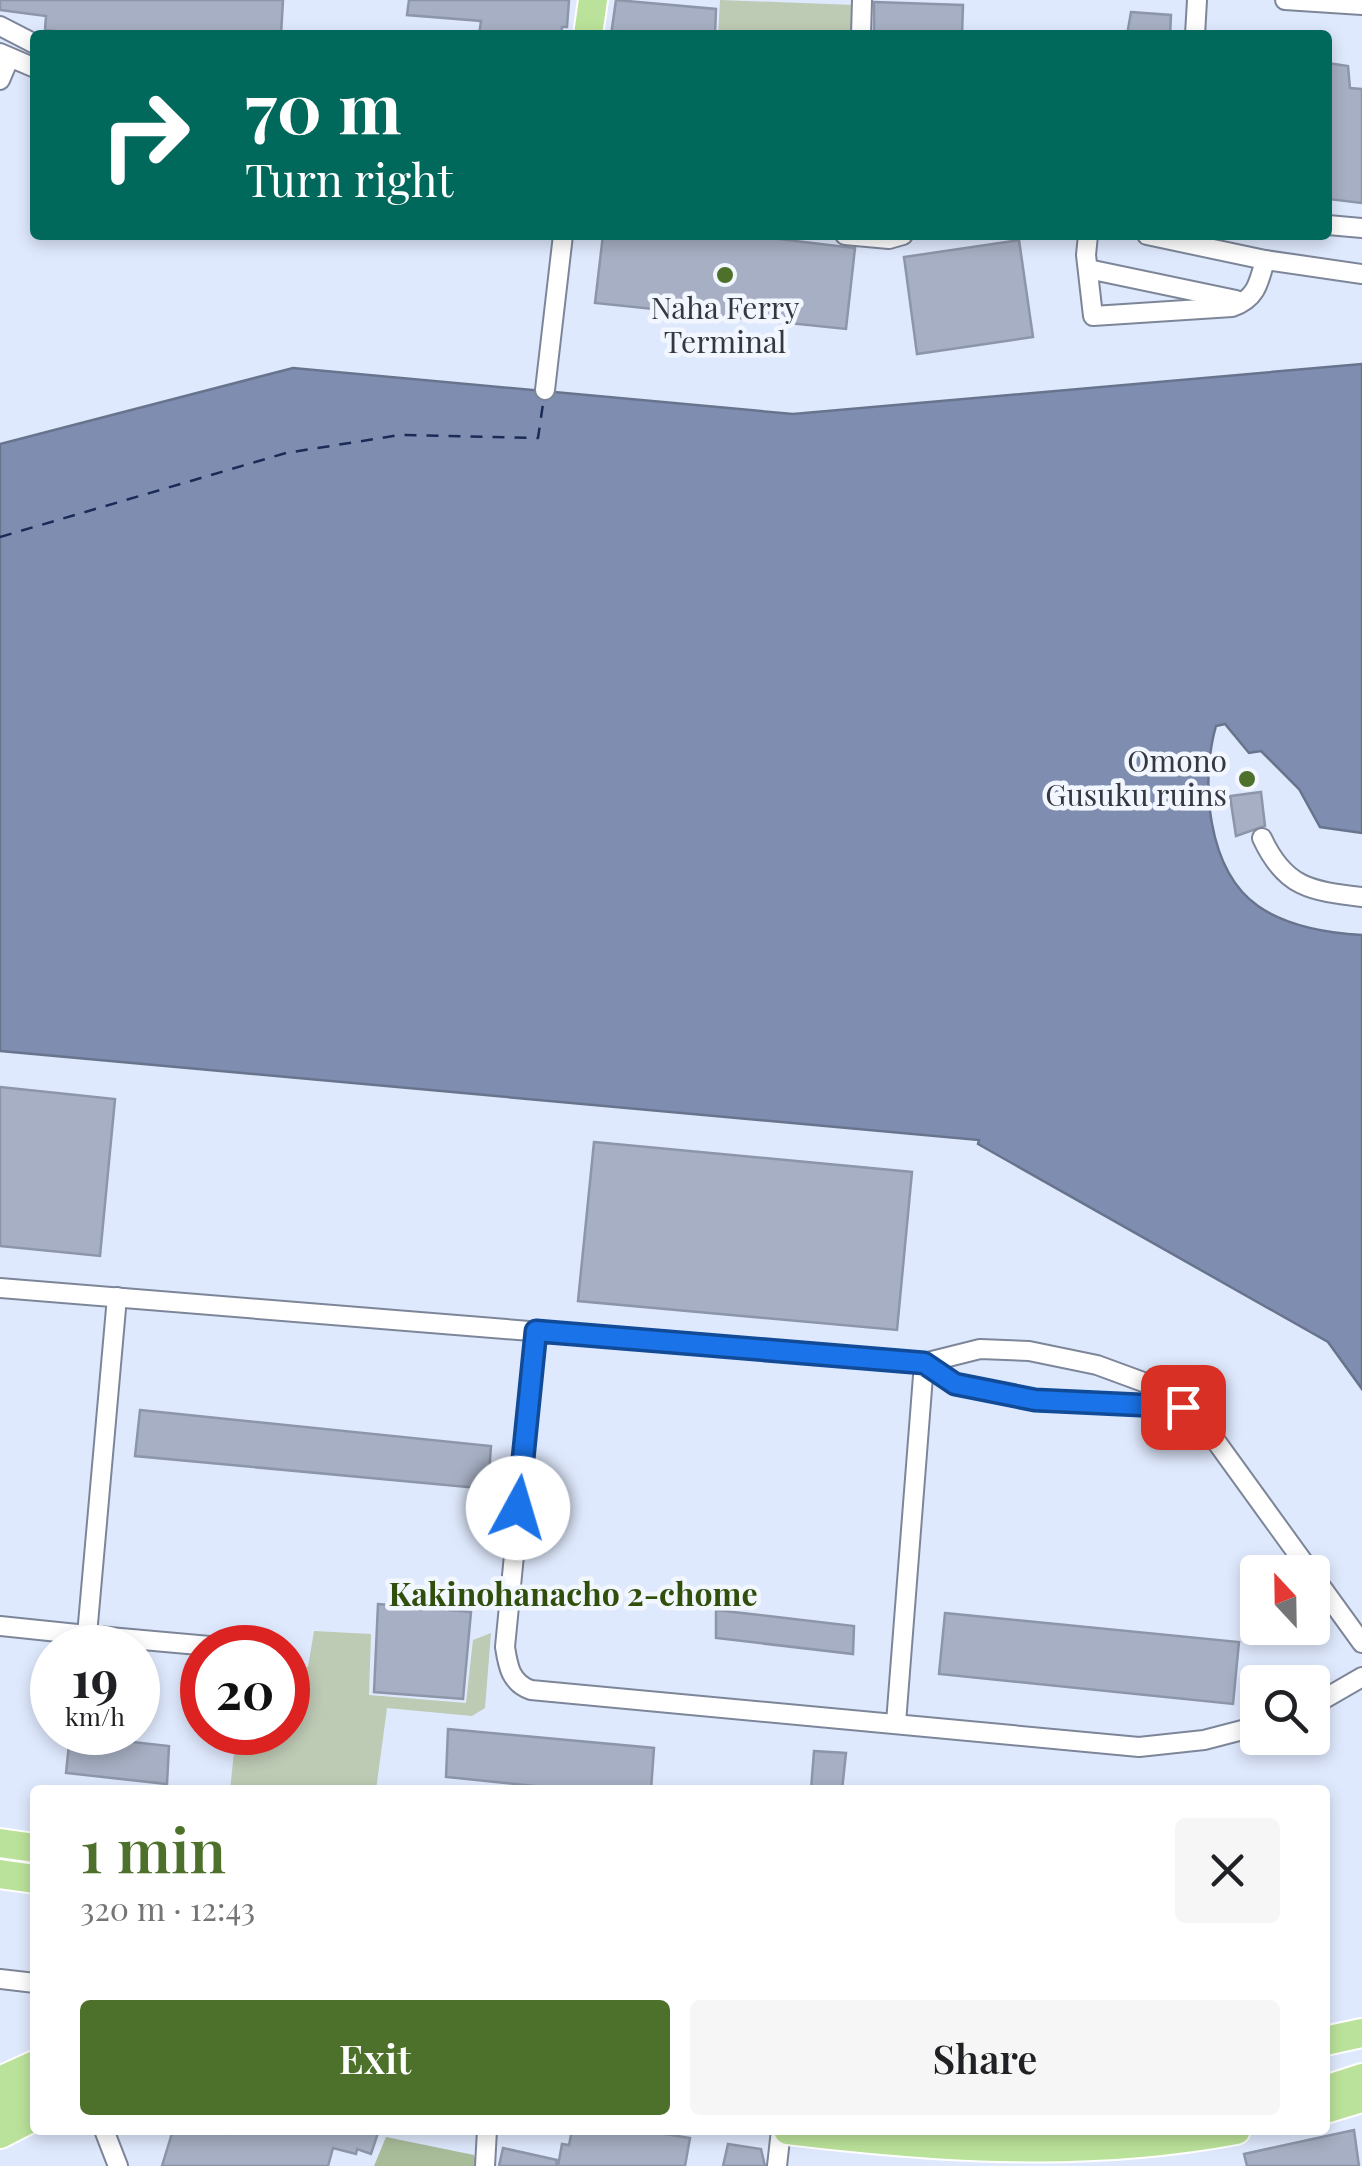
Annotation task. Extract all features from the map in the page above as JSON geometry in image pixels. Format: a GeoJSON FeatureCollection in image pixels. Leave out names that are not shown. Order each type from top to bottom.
{"type":"FeatureCollection","features":[{"type":"Feature","properties":{"kind":"highway"},"geometry":{"type":"LineString","coordinates":[[589,30],[593,0]]}},
{"type":"Feature","properties":{"kind":"highway"},"geometry":{"type":"LineString","coordinates":[[0,1843],[30,1847]]}},
{"type":"Feature","properties":{"kind":"highway"},"geometry":{"type":"LineString","coordinates":[[0,1872],[30,1875]]}},
{"type":"Feature","properties":{"kind":"highway"},"geometry":{"type":"LineString","coordinates":[[1330,2041],[1362,2033]]}},
{"type":"Feature","properties":{"kind":"highway"},"geometry":{"type":"LineString","coordinates":[[0,2081],[30,2068]]}},
{"type":"Feature","properties":{"kind":"highway"},"geometry":{"type":"LineString","coordinates":[[1330,2079],[1362,2075]]}},
{"type":"Feature","properties":{"kind":"highway"},"geometry":{"type":"LineString","coordinates":[[1330,2088],[1362,2075]]}},
{"type":"Feature","properties":{"kind":"highway"},"geometry":{"type":"LineString","coordinates":[[0,2110],[30,2096]]}},
{"type":"Feature","properties":{"kind":"highway"},"geometry":{"type":"LineString","coordinates":[[1330,2108],[1362,2098]]}},
{"type":"Feature","properties":{"kind":"highway"},"geometry":{"type":"LineString","coordinates":[[0,2134],[30,2119]]}},
{"type":"Feature","properties":{"kind":"highway"},"geometry":{"type":"LineString","coordinates":[[834,2135],[924,2144],[1032,2148],[1159,2142],[1204,2135]]}},
{"type":"Feature","properties":{"kind":"street"},"geometry":{"type":"LineString","coordinates":[[861,30],[862,0]]}},
{"type":"Feature","properties":{"kind":"street"},"geometry":{"type":"LineString","coordinates":[[1195,30],[1197,0]]}},
{"type":"Feature","properties":{"kind":"street"},"geometry":{"type":"LineString","coordinates":[[1286,0],[1362,5]]}},
{"type":"Feature","properties":{"kind":"street"},"geometry":{"type":"LineString","coordinates":[[0,26],[30,41]]}},
{"type":"Feature","properties":{"kind":"street"},"geometry":{"type":"LineString","coordinates":[[0,80],[5,56],[30,66]]}},
{"type":"Feature","properties":{"kind":"street"},"geometry":{"type":"LineString","coordinates":[[1332,225],[1362,228]]}},
{"type":"Feature","properties":{"kind":"street"},"geometry":{"type":"LineString","coordinates":[[544,390],[561,240]]}},
{"type":"Feature","properties":{"kind":"street"},"geometry":{"type":"LineString","coordinates":[[1088,240],[1093,316],[1232,307],[1247,302],[1256,290],[1265,260]]}},
{"type":"Feature","properties":{"kind":"street"},"geometry":{"type":"LineString","coordinates":[[1170,240],[1265,260],[1362,274]]}},
{"type":"Feature","properties":{"kind":"street"},"geometry":{"type":"LineString","coordinates":[[1088,269],[1247,302]]}},
{"type":"Feature","properties":{"kind":"street"},"geometry":{"type":"LineString","coordinates":[[1262,838],[1276,866],[1300,885],[1320,892],[1362,896]]}},
{"type":"Feature","properties":{"kind":"street"},"geometry":{"type":"LineString","coordinates":[[0,1288],[924,1363],[980,1350],[1028,1351],[1097,1365],[1165,1390],[1205,1426],[1362,1643]]}},
{"type":"Feature","properties":{"kind":"street"},"geometry":{"type":"LineString","coordinates":[[89,1625],[117,1297]]}},
{"type":"Feature","properties":{"kind":"street"},"geometry":{"type":"LineString","coordinates":[[536,1331],[505,1647],[513,1679],[520,1686],[1138,1748],[1204,1740],[1240,1731]]}},
{"type":"Feature","properties":{"kind":"street"},"geometry":{"type":"LineString","coordinates":[[924,1363],[955,1384],[1035,1400],[1183,1407]]}},
{"type":"Feature","properties":{"kind":"street"},"geometry":{"type":"LineString","coordinates":[[896,1723],[924,1363]]}},
{"type":"Feature","properties":{"kind":"street"},"geometry":{"type":"LineString","coordinates":[[0,1626],[30,1629]]}},
{"type":"Feature","properties":{"kind":"street"},"geometry":{"type":"LineString","coordinates":[[1330,1696],[1362,1677]]}},
{"type":"Feature","properties":{"kind":"street"},"geometry":{"type":"LineString","coordinates":[[0,1979],[30,1983]]}},
{"type":"Feature","properties":{"kind":"street"},"geometry":{"type":"LineString","coordinates":[[106,2135],[118,2166]]}},
{"type":"Feature","properties":{"kind":"street"},"geometry":{"type":"LineString","coordinates":[[485,2166],[486,2135]]}},
{"type":"Feature","properties":{"kind":"street"},"geometry":{"type":"LineString","coordinates":[[777,2166],[783,2135]]}},
{"type":"Feature","properties":{"kind":"green space"},"geometry":{"type":"Polygon","coordinates":[[[720,0],[855,5],[852,30],[718,30],[720,0]]]}},
{"type":"Feature","properties":{"kind":"green space"},"geometry":{"type":"Polygon","coordinates":[[[314,1631],[371,1634],[369,1695],[466,1703],[473,1640],[491,1633],[485,1708],[472,1716],[387,1708],[377,1785],[231,1785],[234,1755],[310,1755],[310,1655],[314,1631]]]}},
{"type":"Feature","properties":{"kind":"green space"},"geometry":{"type":"Polygon","coordinates":[[[386,2137],[474,2155],[477,2166],[374,2166],[386,2137]]]}},
{"type":"Feature","properties":{"kind":"water"},"geometry":{"type":"Polygon","coordinates":[[[1362,364],[1362,833],[1320,827],[1299,789],[1261,751],[1249,753],[1225,724],[1216,726],[1211,748],[1209,798],[1218,848],[1241,890],[1258,906],[1295,924],[1362,935],[1362,1389],[1328,1342],[978,1144],[979,1140],[0,1051],[0,444],[293,368],[793,414],[1362,364]]]}},
{"type":"Feature","properties":{"kind":"building"},"geometry":{"type":"Polygon","coordinates":[[[0,0],[283,0],[281,30],[45,30],[46,16],[0,10],[0,0]]]}},
{"type":"Feature","properties":{"kind":"building"},"geometry":{"type":"Polygon","coordinates":[[[409,0],[569,0],[567,27],[562,30],[480,30],[481,21],[407,15],[409,0]]]}},
{"type":"Feature","properties":{"kind":"building"},"geometry":{"type":"Polygon","coordinates":[[[616,0],[716,9],[715,30],[612,30],[616,0]]]}},
{"type":"Feature","properties":{"kind":"building"},"geometry":{"type":"Polygon","coordinates":[[[874,2],[963,5],[962,30],[874,30],[874,2]]]}},
{"type":"Feature","properties":{"kind":"building"},"geometry":{"type":"Polygon","coordinates":[[[1131,12],[1171,15],[1170,30],[1128,30],[1131,12]]]}},
{"type":"Feature","properties":{"kind":"building"},"geometry":{"type":"Polygon","coordinates":[[[1332,64],[1348,66],[1350,88],[1362,89],[1362,203],[1332,199],[1332,64]]]}},
{"type":"Feature","properties":{"kind":"building","name":"Naha Ferry Terminal"},"geometry":{"type":"Polygon","coordinates":[[[602,240],[788,240],[855,248],[846,329],[595,303],[602,240]]]}},
{"type":"Feature","properties":{"kind":"building"},"geometry":{"type":"Polygon","coordinates":[[[1019,240],[1033,337],[917,354],[904,257],[1019,240]]]}},
{"type":"Feature","properties":{"kind":"building"},"geometry":{"type":"Polygon","coordinates":[[[1261,792],[1265,826],[1236,836],[1230,796],[1261,792]]]}},
{"type":"Feature","properties":{"kind":"building"},"geometry":{"type":"Polygon","coordinates":[[[0,1087],[115,1099],[100,1256],[0,1246],[0,1087]]]}},
{"type":"Feature","properties":{"kind":"building"},"geometry":{"type":"Polygon","coordinates":[[[594,1142],[912,1172],[897,1330],[578,1301],[594,1142]]]}},
{"type":"Feature","properties":{"kind":"building"},"geometry":{"type":"Polygon","coordinates":[[[140,1410],[491,1446],[488,1489],[135,1456],[140,1410]]]}},
{"type":"Feature","properties":{"kind":"building"},"geometry":{"type":"Polygon","coordinates":[[[378,1604],[471,1612],[463,1699],[374,1692],[378,1604]]]}},
{"type":"Feature","properties":{"kind":"building"},"geometry":{"type":"Polygon","coordinates":[[[716,1610],[854,1626],[853,1654],[716,1638],[716,1610]]]}},
{"type":"Feature","properties":{"kind":"building"},"geometry":{"type":"Polygon","coordinates":[[[945,1613],[1239,1642],[1233,1704],[939,1674],[945,1613]]]}},
{"type":"Feature","properties":{"kind":"building"},"geometry":{"type":"Polygon","coordinates":[[[448,1729],[654,1748],[651,1785],[525,1785],[446,1777],[448,1729]]]}},
{"type":"Feature","properties":{"kind":"building"},"geometry":{"type":"Polygon","coordinates":[[[160,1745],[169,1746],[167,1784],[66,1773],[68,1755],[160,1755],[160,1745]]]}},
{"type":"Feature","properties":{"kind":"building"},"geometry":{"type":"Polygon","coordinates":[[[814,1751],[846,1753],[843,1785],[811,1785],[814,1751]]]}},
{"type":"Feature","properties":{"kind":"building"},"geometry":{"type":"Polygon","coordinates":[[[1354,2130],[1359,2166],[1247,2166],[1244,2154],[1354,2130]]]}},
{"type":"Feature","properties":{"kind":"building"},"geometry":{"type":"Polygon","coordinates":[[[171,2135],[377,2135],[371,2154],[333,2148],[328,2166],[162,2166],[171,2135]]]}},
{"type":"Feature","properties":{"kind":"building"},"geometry":{"type":"Polygon","coordinates":[[[571,2135],[690,2138],[685,2166],[558,2166],[562,2144],[569,2145],[571,2135]]]}},
{"type":"Feature","properties":{"kind":"building"},"geometry":{"type":"Polygon","coordinates":[[[728,2144],[761,2149],[765,2166],[723,2166],[728,2144]]]}},
{"type":"Feature","properties":{"kind":"building"},"geometry":{"type":"Polygon","coordinates":[[[503,2148],[557,2160],[556,2166],[499,2166],[503,2148]]]}},
{"type":"Feature","properties":{"kind":"ferry route"},"geometry":{"type":"LineString","coordinates":[[0,537],[286,453],[400,435],[538,438],[544,397]]}},
{"type":"Feature","properties":{"kind":"place","name":"Naha Ferry Terminal"},"geometry":{"type":"Point","coordinates":[725,275]}},
{"type":"Feature","properties":{"kind":"place","name":"Omono Gusuku ruins"},"geometry":{"type":"Point","coordinates":[1247,779]}},
{"type":"Feature","properties":{"kind":"district","name":"Kakinohanacho 2-chome"},"geometry":{"type":"Point","coordinates":[573,1595]}},
{"type":"Feature","properties":{"kind":"route"},"geometry":{"type":"LineString","coordinates":[[518,1508],[536,1331],[924,1363],[955,1384],[1035,1400],[1183,1407]]}}]}
